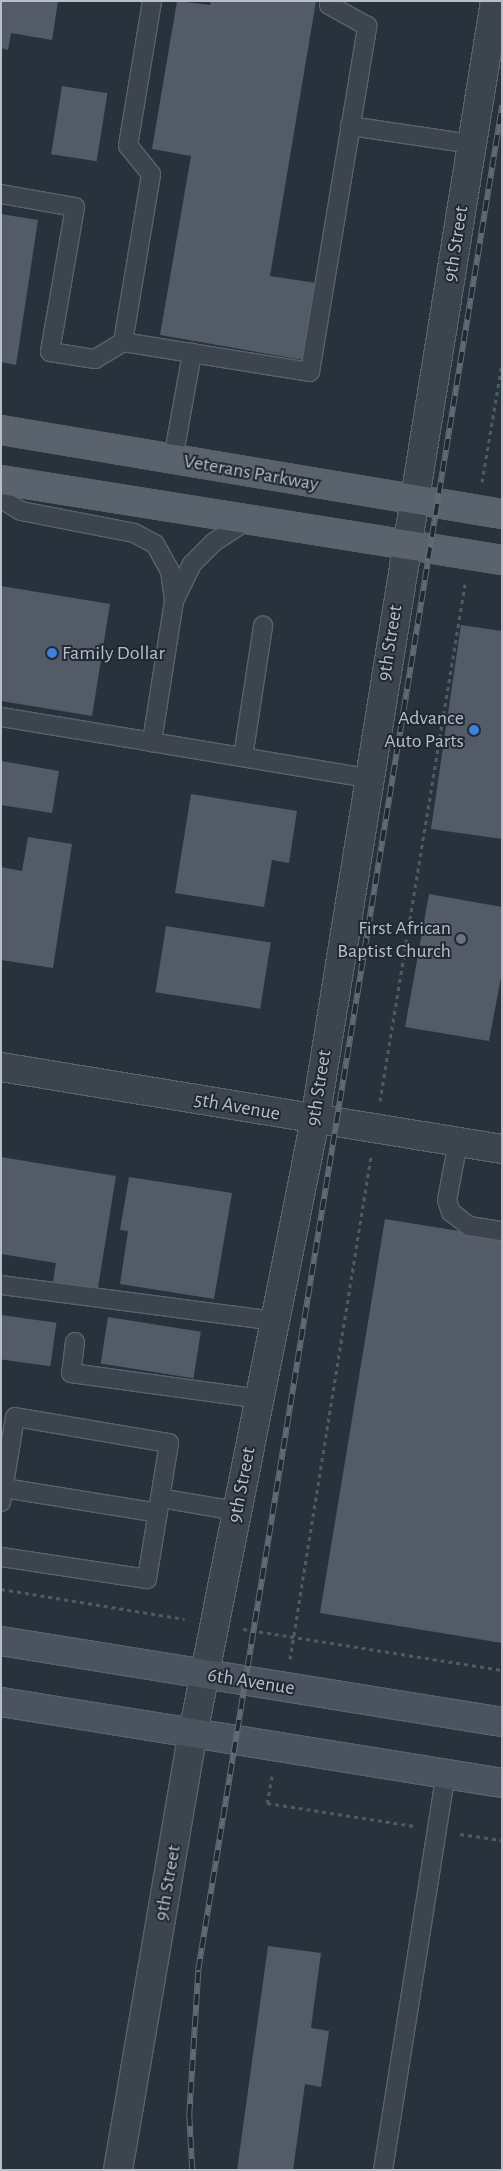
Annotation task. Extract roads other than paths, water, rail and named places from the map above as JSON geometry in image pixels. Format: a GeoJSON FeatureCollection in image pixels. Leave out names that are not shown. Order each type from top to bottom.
{"type":"FeatureCollection","features":[{"type":"Feature","properties":{"kind":"main road","name":"Veterans Parkway"},"geometry":{"type":"LineString","coordinates":[[1,430],[490,513]]}},
{"type":"Feature","properties":{"kind":"main road"},"geometry":{"type":"LineString","coordinates":[[1,480],[404,546],[502,560]]}},
{"type":"Feature","properties":{"kind":"main road","name":"6th Avenue"},"geometry":{"type":"LineString","coordinates":[[1,1641],[502,1722]]}},
{"type":"Feature","properties":{"kind":"main road"},"geometry":{"type":"LineString","coordinates":[[1,1702],[502,1782]]}},
{"type":"Feature","properties":{"kind":"street","name":"9th Street"},"geometry":{"type":"LineString","coordinates":[[118,2170],[205,1674],[315,1120],[404,546],[495,1]]}},
{"type":"Feature","properties":{"kind":"street","name":"5th Avenue"},"geometry":{"type":"LineString","coordinates":[[1,1067],[315,1120],[502,1149]]}},
{"type":"Feature","properties":{"kind":"lane"},"geometry":{"type":"LineString","coordinates":[[123,342],[151,174],[128,146],[152,1]]}},
{"type":"Feature","properties":{"kind":"lane"},"geometry":{"type":"LineString","coordinates":[[1,194],[75,207],[50,352],[96,360],[123,342],[310,372],[367,26],[330,1]]}},
{"type":"Feature","properties":{"kind":"lane"},"geometry":{"type":"LineString","coordinates":[[350,126],[472,144]]}},
{"type":"Feature","properties":{"kind":"lane"},"geometry":{"type":"LineString","coordinates":[[173,459],[192,353]]}},
{"type":"Feature","properties":{"kind":"lane"},"geometry":{"type":"LineString","coordinates":[[1,499],[21,510],[134,533],[155,544],[170,571],[174,601],[152,742]]}},
{"type":"Feature","properties":{"kind":"lane"},"geometry":{"type":"LineString","coordinates":[[174,601],[192,564],[214,542],[248,520]]}},
{"type":"Feature","properties":{"kind":"lane"},"geometry":{"type":"LineString","coordinates":[[243,757],[263,626]]}},
{"type":"Feature","properties":{"kind":"lane"},"geometry":{"type":"LineString","coordinates":[[1,717],[368,778]]}},
{"type":"Feature","properties":{"kind":"lane"},"geometry":{"type":"LineString","coordinates":[[458,1142],[447,1200],[451,1212],[469,1226],[502,1231]]}},
{"type":"Feature","properties":{"kind":"lane"},"geometry":{"type":"LineString","coordinates":[[1,1285],[274,1321]]}},
{"type":"Feature","properties":{"kind":"lane"},"geometry":{"type":"LineString","coordinates":[[75,1342],[71,1373],[260,1400]]}},
{"type":"Feature","properties":{"kind":"lane"},"geometry":{"type":"LineString","coordinates":[[1,1557],[147,1579],[159,1505],[169,1443],[15,1417],[2,1495],[159,1505],[237,1511]]}},
{"type":"Feature","properties":{"kind":"lane"},"geometry":{"type":"LineString","coordinates":[[383,2170],[446,1774]]}},
{"type":"Feature","properties":{"kind":"railway"},"geometry":{"type":"LineString","coordinates":[[192,2170],[189,2115],[198,1970],[502,106]]}},
{"type":"Feature","properties":{"kind":"place","name":"Family Dollar"},"geometry":{"type":"Point","coordinates":[52,653]}},
{"type":"Feature","properties":{"kind":"place","name":"Advance Auto Parts"},"geometry":{"type":"Point","coordinates":[474,730]}},
{"type":"Feature","properties":{"kind":"place","name":"First African Baptist Church"},"geometry":{"type":"Point","coordinates":[461,939]}}]}
